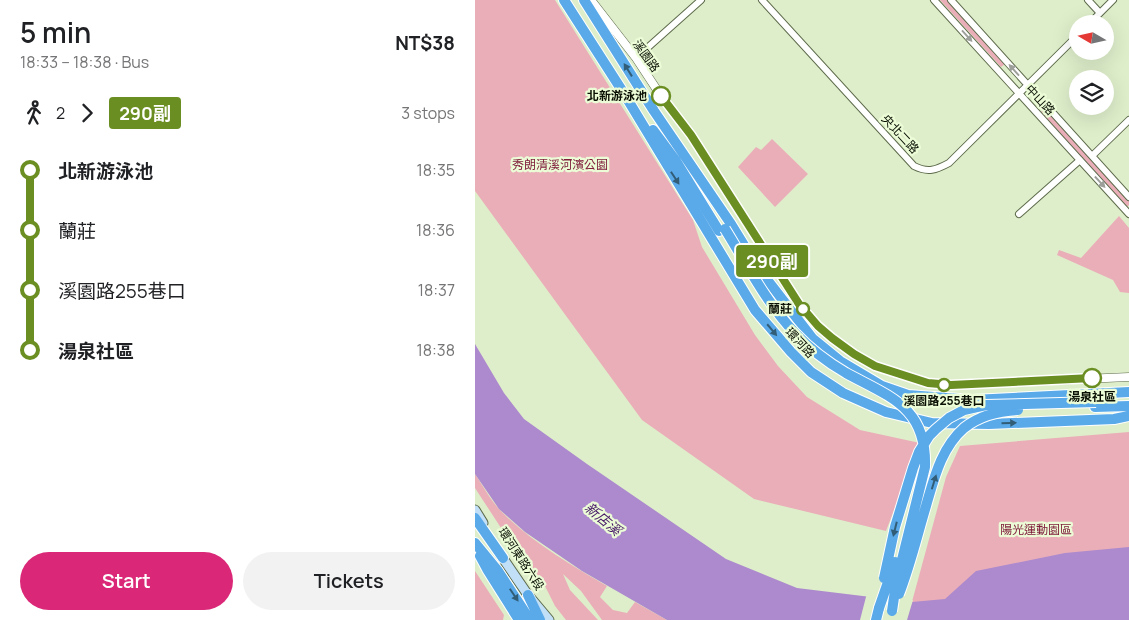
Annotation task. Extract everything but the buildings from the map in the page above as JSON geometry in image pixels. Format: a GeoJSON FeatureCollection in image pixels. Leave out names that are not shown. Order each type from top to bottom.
{"type":"FeatureCollection","features":[{"type":"Feature","properties":{"kind":"highway","name":"環河路"},"geometry":{"type":"LineString","coordinates":[[564,0],[623,92],[755,310],[811,372],[843,393],[886,412],[931,423],[989,424],[1129,417]]}},
{"type":"Feature","properties":{"kind":"highway","name":"環河路"},"geometry":{"type":"LineString","coordinates":[[583,0],[763,275],[813,339],[840,361],[882,386],[909,396],[972,400],[1129,392]]}},
{"type":"Feature","properties":{"kind":"highway"},"geometry":{"type":"LineString","coordinates":[[623,92],[676,161],[771,303],[794,332],[832,364],[899,402],[917,423],[926,451],[925,466],[896,584],[891,616]]}},
{"type":"Feature","properties":{"kind":"highway"},"geometry":{"type":"LineString","coordinates":[[654,111],[763,302],[788,334],[821,365],[873,393],[899,410],[913,430],[918,444],[919,470],[897,556],[879,608]]}},
{"type":"Feature","properties":{"kind":"highway"},"geometry":{"type":"LineString","coordinates":[[891,616],[907,573],[941,460],[956,436],[974,422],[1002,412],[1129,401]]}},
{"type":"Feature","properties":{"kind":"highway"},"geometry":{"type":"LineString","coordinates":[[876,620],[895,527],[913,468],[919,452],[935,429],[963,410],[986,405],[1095,404],[1129,406]]}},
{"type":"Feature","properties":{"kind":"highway"},"geometry":{"type":"LineString","coordinates":[[475,517],[503,558]]}},
{"type":"Feature","properties":{"kind":"highway"},"geometry":{"type":"LineString","coordinates":[[475,544],[487,569],[517,620]]}},
{"type":"Feature","properties":{"kind":"highway"},"geometry":{"type":"LineString","coordinates":[[475,544],[498,571],[530,620]]}},
{"type":"Feature","properties":{"kind":"highway"},"geometry":{"type":"LineString","coordinates":[[528,595],[540,620]]}},
{"type":"Feature","properties":{"kind":"main road","name":"環河東路六段"},"geometry":{"type":"LineString","coordinates":[[475,510],[503,558],[528,595],[549,620]]}},
{"type":"Feature","properties":{"kind":"main road"},"geometry":{"type":"LineString","coordinates":[[475,556],[517,620]]}},
{"type":"Feature","properties":{"kind":"street","name":"溪園路"},"geometry":{"type":"LineString","coordinates":[[591,0],[636,58],[661,96],[691,135],[799,304],[832,338],[854,354],[875,366],[896,374],[928,383],[951,385],[1129,377]]}},
{"type":"Feature","properties":{"kind":"street"},"geometry":{"type":"LineString","coordinates":[[636,58],[701,0]]}},
{"type":"Feature","properties":{"kind":"street","name":"央北二路"},"geometry":{"type":"LineString","coordinates":[[762,0],[914,166],[922,170],[931,171],[949,163],[1069,44]]}},
{"type":"Feature","properties":{"kind":"street","name":"中山路"},"geometry":{"type":"LineString","coordinates":[[934,0],[1129,214]]}},
{"type":"Feature","properties":{"kind":"street","name":"中山路"},"geometry":{"type":"LineString","coordinates":[[951,0],[1129,197]]}},
{"type":"Feature","properties":{"kind":"street"},"geometry":{"type":"LineString","coordinates":[[1088,0],[1100,13],[1113,0]]}},
{"type":"Feature","properties":{"kind":"street"},"geometry":{"type":"LineString","coordinates":[[1092,156],[1129,120]]}},
{"type":"Feature","properties":{"kind":"street"},"geometry":{"type":"LineString","coordinates":[[1019,214],[1080,160]]}},
{"type":"Feature","properties":{"kind":"green space","name":"秀朗清溪河濱公園"},"geometry":{"type":"Polygon","coordinates":[[[475,0],[555,0],[693,220],[702,247],[755,335],[778,366],[807,397],[860,430],[920,443],[886,531],[754,499],[642,420],[475,191],[475,0]]]}},
{"type":"Feature","properties":{"kind":"green space"},"geometry":{"type":"Polygon","coordinates":[[[940,0],[947,0],[1005,64],[1001,67],[940,0]]]}},
{"type":"Feature","properties":{"kind":"green space"},"geometry":{"type":"Polygon","coordinates":[[[1045,108],[1129,201],[1127,207],[1041,112],[1045,108]]]}},
{"type":"Feature","properties":{"kind":"green space"},"geometry":{"type":"Polygon","coordinates":[[[772,139],[808,174],[775,207],[738,167],[756,147],[761,150],[772,139]]]}},
{"type":"Feature","properties":{"kind":"green space"},"geometry":{"type":"Polygon","coordinates":[[[1119,216],[1129,228],[1129,293],[1120,292],[1113,280],[1057,255],[1059,250],[1081,258],[1119,216]]]}},
{"type":"Feature","properties":{"kind":"green space","name":"陽光運動園區"},"geometry":{"type":"Polygon","coordinates":[[[1129,432],[1129,620],[907,620],[946,477],[960,446],[1129,432]]]}},
{"type":"Feature","properties":{"kind":"green space"},"geometry":{"type":"Polygon","coordinates":[[[475,474],[496,505],[510,520],[565,561],[607,586],[600,597],[613,610],[627,613],[635,602],[667,620],[602,620],[581,591],[563,574],[570,590],[598,620],[566,620],[555,606],[545,586],[531,574],[475,488],[475,474]]]}},
{"type":"Feature","properties":{"kind":"green space"},"geometry":{"type":"Polygon","coordinates":[[[475,571],[504,615],[503,620],[475,620],[475,571]]]}},
{"type":"Feature","properties":{"kind":"water","name":"新店溪"},"geometry":{"type":"Polygon","coordinates":[[[475,344],[504,393],[524,419],[726,559],[797,588],[912,602],[945,599],[976,571],[1065,553],[1129,547],[1129,620],[667,620],[582,571],[525,532],[499,509],[475,474],[475,344]]]}},
{"type":"Feature","properties":{"kind":"pier"},"geometry":{"type":"Polygon","coordinates":[[[867,593],[913,600],[907,620],[860,620],[867,593]]]}},
{"type":"Feature","properties":{"kind":"bus line","name":"290副"},"geometry":{"type":"LineString","coordinates":[[661,96],[691,135],[799,304],[818,326],[854,354],[875,366],[928,383],[951,385],[1092,378]]}},
{"type":"Feature","properties":{"kind":"place","name":"北新游泳池"},"geometry":{"type":"Point","coordinates":[661,96]}},
{"type":"Feature","properties":{"kind":"place","name":"蘭莊"},"geometry":{"type":"Point","coordinates":[803,309]}},
{"type":"Feature","properties":{"kind":"place","name":"湯泉社區"},"geometry":{"type":"Point","coordinates":[1092,378]}},
{"type":"Feature","properties":{"kind":"place","name":"溪園路255巷口"},"geometry":{"type":"Point","coordinates":[944,385]}}]}
